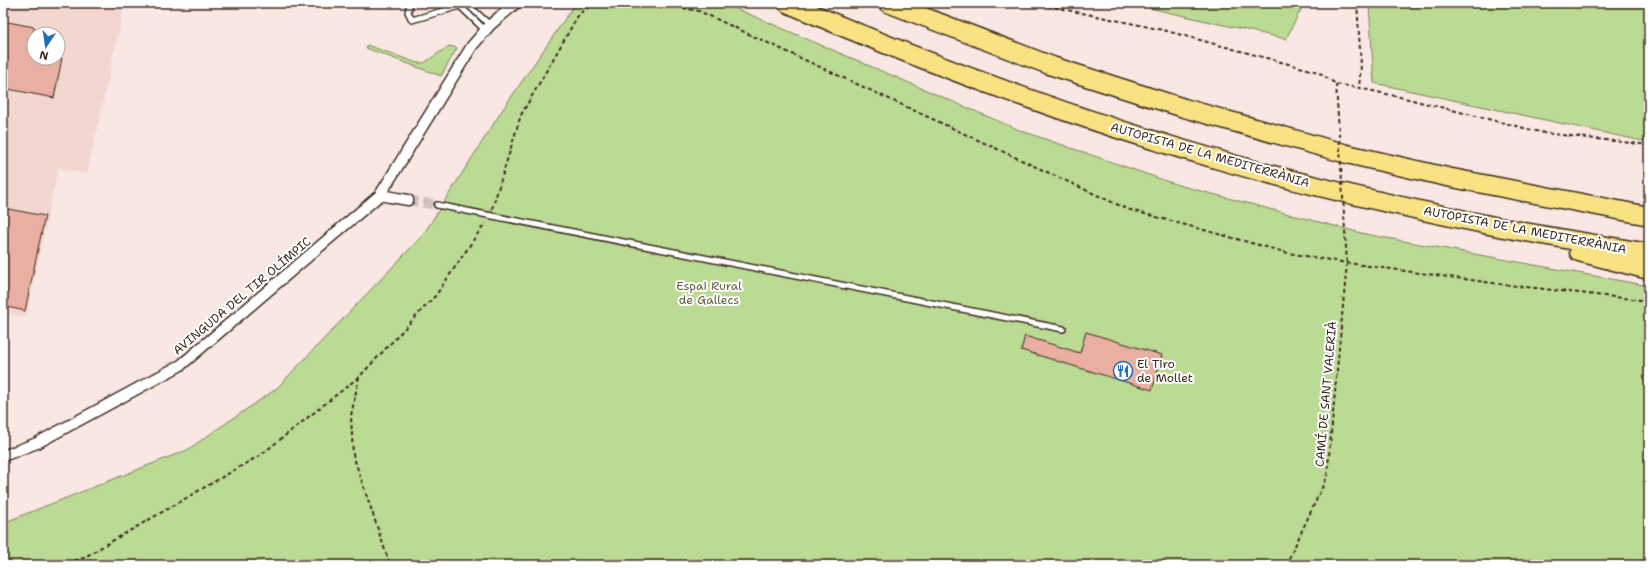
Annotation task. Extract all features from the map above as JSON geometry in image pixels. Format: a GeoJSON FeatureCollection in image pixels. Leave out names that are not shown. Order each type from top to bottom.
{"type":"FeatureCollection","features":[{"type":"Feature","properties":{"kind":"highway","name":"AUTOPISTA DE LA MEDITERRÀNIA"},"geometry":{"type":"LineString","coordinates":[[787,3],[860,34],[1084,118],[1248,168],[1407,207],[1490,225],[1649,253]]}},
{"type":"Feature","properties":{"kind":"highway"},"geometry":{"type":"LineString","coordinates":[[888,3],[1052,66],[1184,108],[1347,154],[1447,177],[1649,216]]}},
{"type":"Feature","properties":{"kind":"highway"},"geometry":{"type":"LineString","coordinates":[[1592,205],[1649,204]]}},
{"type":"Feature","properties":{"kind":"highway"},"geometry":{"type":"LineString","coordinates":[[1490,225],[1576,251],[1649,270]]}},
{"type":"Feature","properties":{"kind":"street","name":"AVINGUDA DEL TIR OLÍMPIC"},"geometry":{"type":"LineString","coordinates":[[3,456],[37,443],[181,365],[380,195],[472,46],[487,27],[516,3]]}},
{"type":"Feature","properties":{"kind":"street"},"geometry":{"type":"LineString","coordinates":[[380,195],[408,200]]}},
{"type":"Feature","properties":{"kind":"lane"},"geometry":{"type":"LineString","coordinates":[[410,3],[408,12],[412,20],[460,6],[487,27]]}},
{"type":"Feature","properties":{"kind":"lane"},"geometry":{"type":"LineString","coordinates":[[466,3],[487,27]]}},
{"type":"Feature","properties":{"kind":"lane"},"geometry":{"type":"LineString","coordinates":[[437,205],[1062,329]]}},
{"type":"Feature","properties":{"kind":"path"},"geometry":{"type":"LineString","coordinates":[[61,565],[83,558],[262,454],[360,376],[436,296],[490,215],[522,115],[579,14],[594,3]]}},
{"type":"Feature","properties":{"kind":"path"},"geometry":{"type":"LineString","coordinates":[[655,3],[699,10],[1127,209],[1288,253],[1347,263],[1500,284],[1649,301]]}},
{"type":"Feature","properties":{"kind":"path"},"geometry":{"type":"LineString","coordinates":[[1034,3],[1163,30],[1318,72],[1336,84],[1359,88],[1544,133],[1649,145]]}},
{"type":"Feature","properties":{"kind":"path"},"geometry":{"type":"LineString","coordinates":[[1357,3],[1361,65],[1359,88]]}},
{"type":"Feature","properties":{"kind":"path","name":"CAMÍ DE SANT VALERIÀ"},"geometry":{"type":"LineString","coordinates":[[1286,565],[1327,477],[1347,263],[1336,84]]}},
{"type":"Feature","properties":{"kind":"path"},"geometry":{"type":"LineString","coordinates":[[360,376],[351,416],[353,455],[390,565]]}},
{"type":"Feature","properties":{"kind":"shaded area"},"geometry":{"type":"Polygon","coordinates":[[[3,3],[125,3],[87,174],[58,168],[26,317],[3,313],[3,3]]]}},
{"type":"Feature","properties":{"kind":"green space","name":"Espai Rural de Gallecs"},"geometry":{"type":"Polygon","coordinates":[[[576,3],[723,3],[1019,130],[1178,185],[1365,234],[1649,286],[1649,565],[3,565],[3,523],[187,450],[276,389],[423,235],[503,109],[576,3]]]}},
{"type":"Feature","properties":{"kind":"green space"},"geometry":{"type":"Polygon","coordinates":[[[1127,3],[1304,3],[1286,39],[1127,3]]]}},
{"type":"Feature","properties":{"kind":"green space"},"geometry":{"type":"Polygon","coordinates":[[[1369,3],[1647,3],[1649,23],[1649,141],[1647,142],[1374,83],[1369,3]]]}},
{"type":"Feature","properties":{"kind":"green space"},"geometry":{"type":"Polygon","coordinates":[[[367,45],[417,63],[424,63],[449,46],[457,48],[441,76],[366,48],[367,45]]]}},
{"type":"Feature","properties":{"kind":"building"},"geometry":{"type":"Polygon","coordinates":[[[3,21],[29,26],[26,26],[26,66],[60,66],[54,98],[3,88],[3,21]]]}},
{"type":"Feature","properties":{"kind":"building"},"geometry":{"type":"Polygon","coordinates":[[[3,208],[45,216],[25,311],[3,306],[3,208]]]}},
{"type":"Feature","properties":{"kind":"building","name":"El Tiro de Mollet"},"geometry":{"type":"Polygon","coordinates":[[[1086,332],[1162,355],[1152,390],[1021,350],[1025,336],[1080,353],[1086,332]]]}},
{"type":"Feature","properties":{"kind":"tunnel"},"geometry":{"type":"LineString","coordinates":[[408,200],[437,205]]}},
{"type":"Feature","properties":{"kind":"place","name":"El Tiro de Mollet"},"geometry":{"type":"Point","coordinates":[1123,371]}}]}
